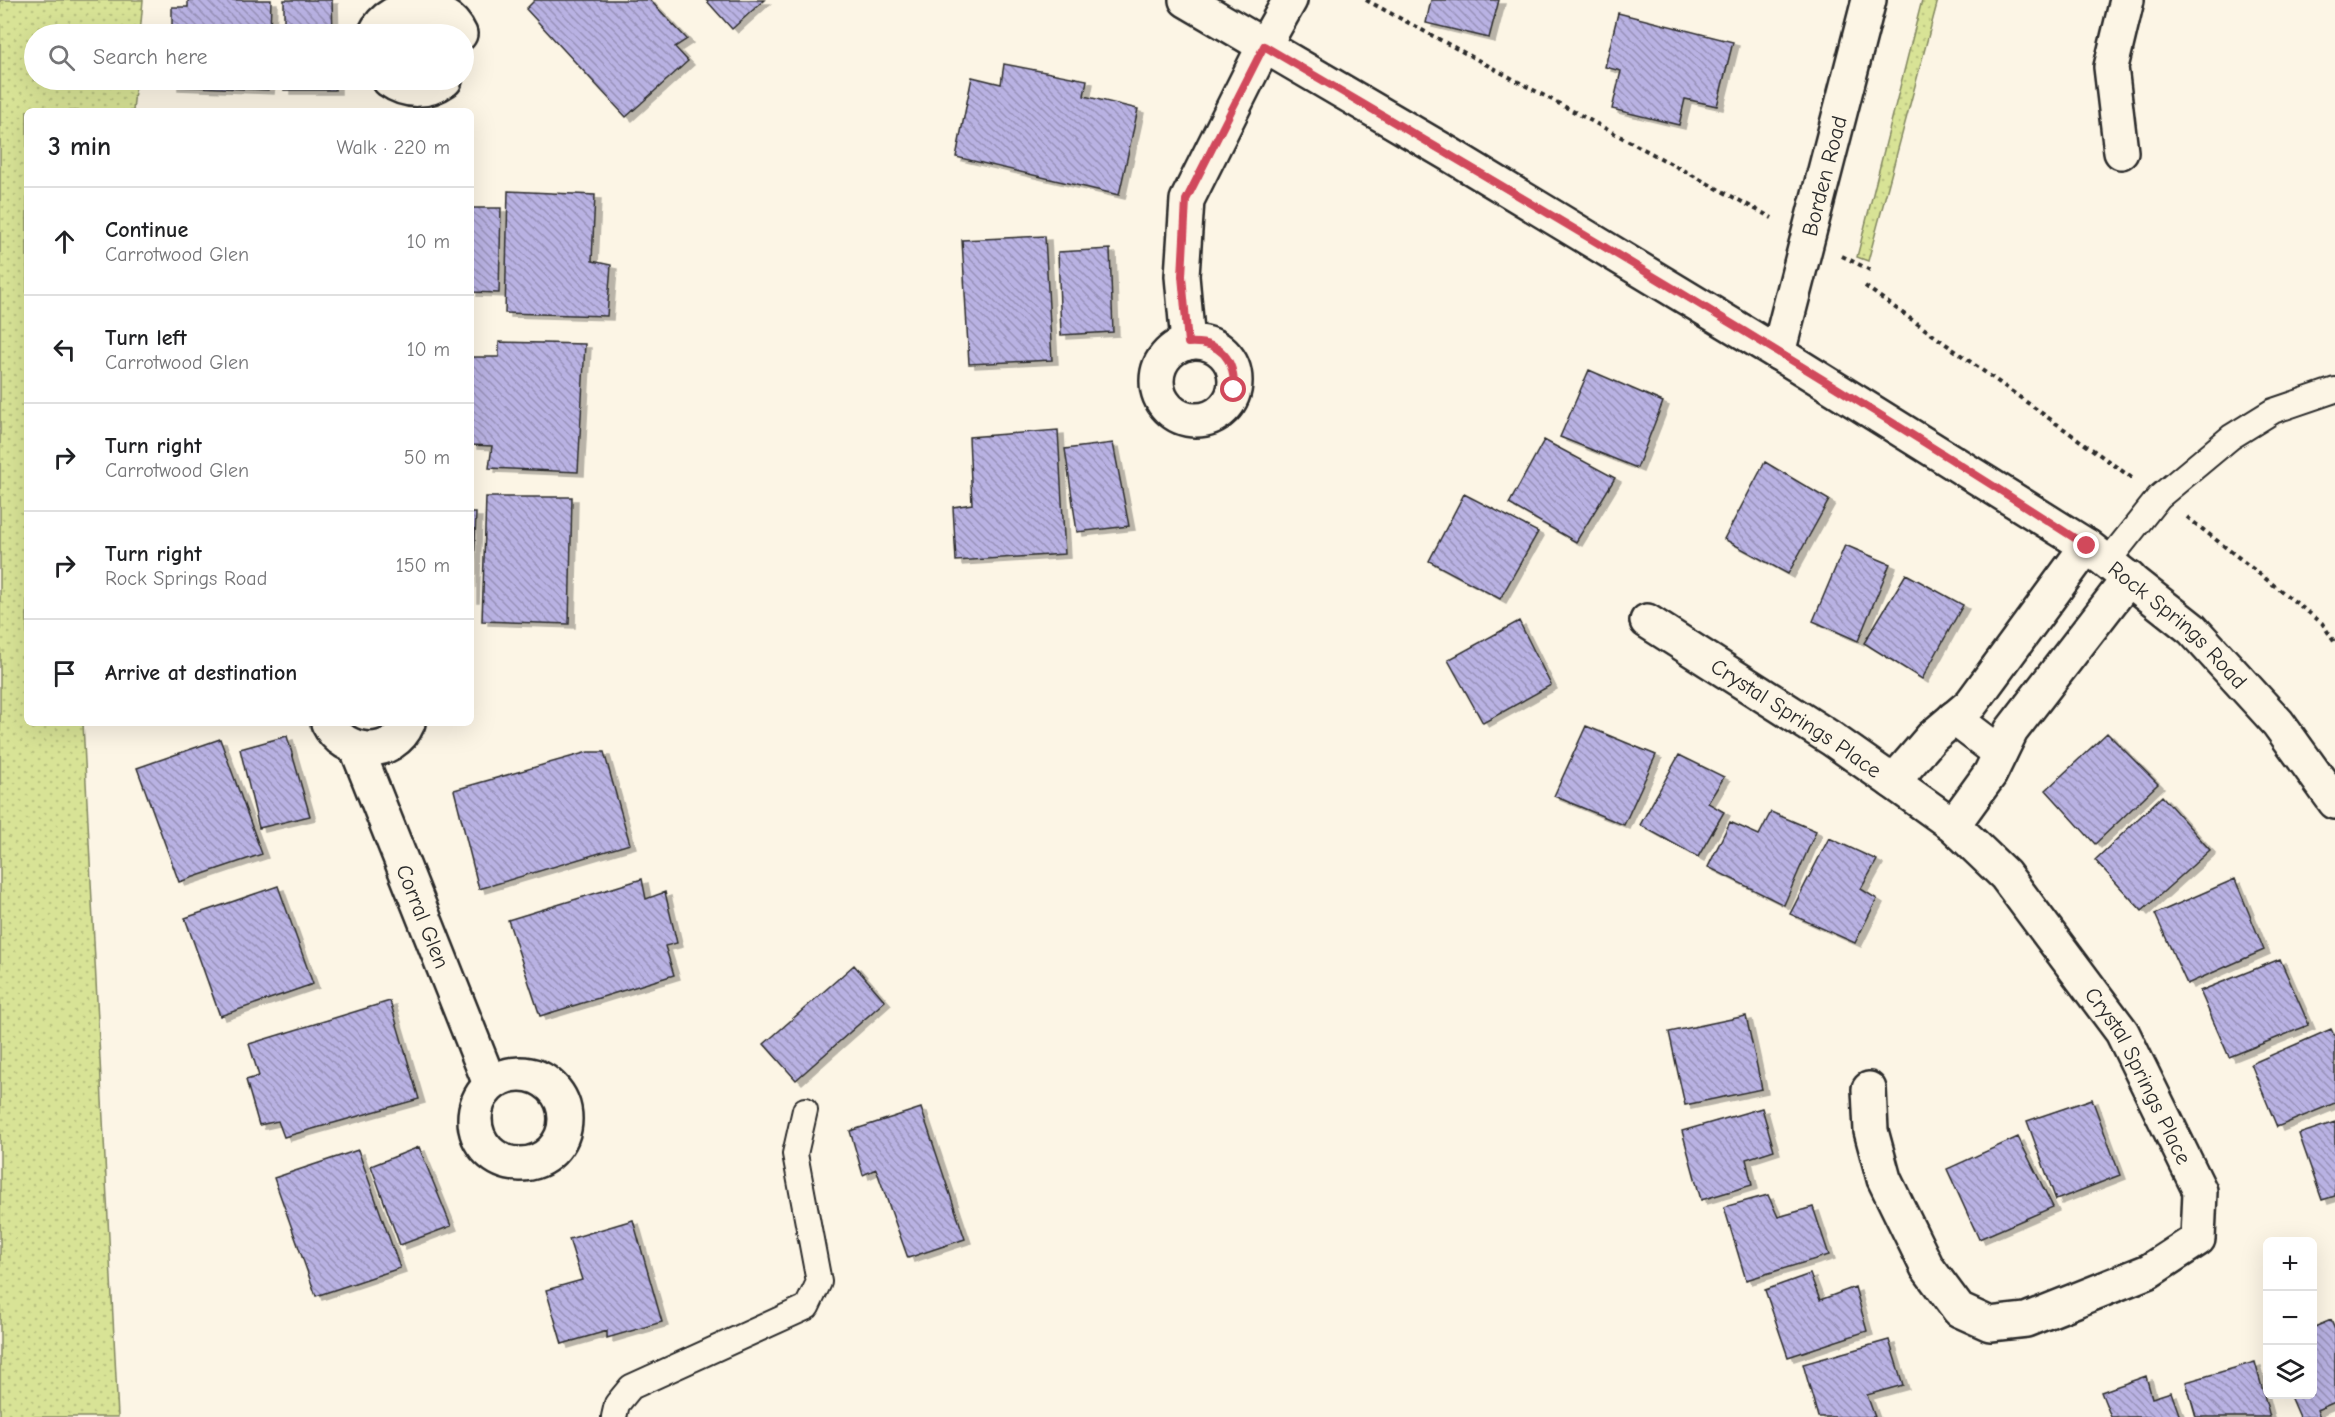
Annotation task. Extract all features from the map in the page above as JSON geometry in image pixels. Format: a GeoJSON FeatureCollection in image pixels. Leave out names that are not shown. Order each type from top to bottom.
{"type":"FeatureCollection","features":[{"type":"Feature","properties":{"kind":"street","name":"Rock Springs Road"},"geometry":{"type":"LineString","coordinates":[[1186,0],[1449,154],[1778,353],[2108,562],[2192,628],[2278,723],[2335,802]]}},
{"type":"Feature","properties":{"kind":"street"},"geometry":{"type":"LineString","coordinates":[[1188,343],[1182,276],[1186,200],[1264,46],[1290,0]]}},
{"type":"Feature","properties":{"kind":"street","name":"Borden Road"},"geometry":{"type":"LineString","coordinates":[[1778,353],[1869,0]]}},
{"type":"Feature","properties":{"kind":"street"},"geometry":{"type":"LineString","coordinates":[[2121,152],[2111,67],[2127,0]]}},
{"type":"Feature","properties":{"kind":"street"},"geometry":{"type":"LineString","coordinates":[[380,24],[391,11],[403,4],[417,2],[433,2],[455,24]]}},
{"type":"Feature","properties":{"kind":"street"},"geometry":{"type":"LineString","coordinates":[[1893,782],[1932,737],[1971,704],[2108,562]]}},
{"type":"Feature","properties":{"kind":"street"},"geometry":{"type":"LineString","coordinates":[[1953,825],[1990,774],[2011,731],[2108,562]]}},
{"type":"Feature","properties":{"kind":"street","name":"Crystal Springs Place"},"geometry":{"type":"LineString","coordinates":[[1647,621],[1832,739],[1893,782],[1953,825],[2004,875],[2122,1032],[2200,1191],[2198,1239],[2149,1271],[2026,1320],[1990,1324],[1980,1320],[1959,1310],[1927,1267],[1889,1189],[1871,1131],[1869,1089]]}},
{"type":"Feature","properties":{"kind":"street"},"geometry":{"type":"LineString","coordinates":[[1954,718],[2000,753]]}},
{"type":"Feature","properties":{"kind":"street"},"geometry":{"type":"LineString","coordinates":[[329,726],[332,732],[344,743],[357,749],[371,750],[385,747],[397,740],[406,726]]}},
{"type":"Feature","properties":{"kind":"street","name":"Corral Glen"},"geometry":{"type":"LineString","coordinates":[[357,749],[490,1084]]}},
{"type":"Feature","properties":{"kind":"lane"},"geometry":{"type":"LineString","coordinates":[[2108,562],[2159,497],[2231,436],[2273,411],[2335,390]]}},
{"type":"Feature","properties":{"kind":"lane"},"geometry":{"type":"LineString","coordinates":[[614,1417],[617,1404],[632,1387],[807,1307],[819,1282],[795,1154],[805,1110]]}},
{"type":"Feature","properties":{"kind":"path"},"geometry":{"type":"LineString","coordinates":[[1366,0],[1872,271]]}},
{"type":"Feature","properties":{"kind":"path"},"geometry":{"type":"LineString","coordinates":[[1865,286],[2208,531],[2322,623],[2335,643]]}},
{"type":"Feature","properties":{"kind":"green space"},"geometry":{"type":"Polygon","coordinates":[[[0,0],[143,0],[141,24],[24,24],[24,90],[135,90],[133,108],[24,108],[24,726],[83,726],[118,1417],[0,1417],[0,0]]]}},
{"type":"Feature","properties":{"kind":"green space"},"geometry":{"type":"Polygon","coordinates":[[[1922,0],[1938,0],[1868,261],[1857,257],[1922,0]]]}},
{"type":"Feature","properties":{"kind":"building"},"geometry":{"type":"Polygon","coordinates":[[[188,0],[271,0],[270,24],[172,24],[172,7],[188,7],[188,0]]]}},
{"type":"Feature","properties":{"kind":"building"},"geometry":{"type":"Polygon","coordinates":[[[284,0],[332,0],[333,24],[284,24],[284,0]]]}},
{"type":"Feature","properties":{"kind":"building"},"geometry":{"type":"Polygon","coordinates":[[[535,0],[650,0],[687,39],[675,47],[688,61],[626,117],[526,9],[535,0]]]}},
{"type":"Feature","properties":{"kind":"building"},"geometry":{"type":"Polygon","coordinates":[[[706,0],[764,0],[732,29],[706,0]]]}},
{"type":"Feature","properties":{"kind":"building"},"geometry":{"type":"Polygon","coordinates":[[[1431,0],[1499,0],[1489,38],[1426,23],[1431,0]]]}},
{"type":"Feature","properties":{"kind":"building"},"geometry":{"type":"Polygon","coordinates":[[[1618,13],[1733,42],[1717,106],[1685,99],[1679,125],[1612,109],[1621,71],[1605,67],[1618,13]]]}},
{"type":"Feature","properties":{"kind":"building"},"geometry":{"type":"Polygon","coordinates":[[[1004,64],[1087,80],[1084,96],[1138,109],[1119,195],[956,157],[972,77],[1001,84],[1004,64]]]}},
{"type":"Feature","properties":{"kind":"building"},"geometry":{"type":"Polygon","coordinates":[[[508,191],[595,195],[592,261],[611,265],[607,316],[505,313],[508,191]]]}},
{"type":"Feature","properties":{"kind":"building"},"geometry":{"type":"Polygon","coordinates":[[[474,208],[501,208],[499,293],[474,292],[474,208]]]}},
{"type":"Feature","properties":{"kind":"building"},"geometry":{"type":"Polygon","coordinates":[[[1045,236],[1052,360],[969,364],[962,240],[1045,236]]]}},
{"type":"Feature","properties":{"kind":"building"},"geometry":{"type":"Polygon","coordinates":[[[1110,249],[1113,332],[1061,335],[1058,252],[1110,249]]]}},
{"type":"Feature","properties":{"kind":"building"},"geometry":{"type":"Polygon","coordinates":[[[499,342],[585,344],[578,472],[489,468],[492,446],[474,445],[474,357],[499,357],[499,342]]]}},
{"type":"Feature","properties":{"kind":"building"},"geometry":{"type":"Polygon","coordinates":[[[1589,370],[1663,402],[1637,468],[1560,437],[1589,370]]]}},
{"type":"Feature","properties":{"kind":"building"},"geometry":{"type":"Polygon","coordinates":[[[1058,430],[1065,554],[956,561],[953,507],[972,504],[969,437],[1058,430]]]}},
{"type":"Feature","properties":{"kind":"building"},"geometry":{"type":"Polygon","coordinates":[[[1544,440],[1615,478],[1576,542],[1509,504],[1544,440]]]}},
{"type":"Feature","properties":{"kind":"building"},"geometry":{"type":"Polygon","coordinates":[[[1113,443],[1129,526],[1077,532],[1065,449],[1113,443]]]}},
{"type":"Feature","properties":{"kind":"building"},"geometry":{"type":"Polygon","coordinates":[[[1765,462],[1829,500],[1788,574],[1724,539],[1765,462]]]}},
{"type":"Feature","properties":{"kind":"building"},"geometry":{"type":"Polygon","coordinates":[[[1464,494],[1538,532],[1500,599],[1429,561],[1464,494]]]}},
{"type":"Feature","properties":{"kind":"building"},"geometry":{"type":"Polygon","coordinates":[[[486,497],[572,497],[569,624],[482,621],[486,497]]]}},
{"type":"Feature","properties":{"kind":"building"},"geometry":{"type":"Polygon","coordinates":[[[474,513],[476,513],[474,570],[474,513]]]}},
{"type":"Feature","properties":{"kind":"building"},"geometry":{"type":"Polygon","coordinates":[[[1845,545],[1890,564],[1858,641],[1813,621],[1845,545]]]}},
{"type":"Feature","properties":{"kind":"building"},"geometry":{"type":"Polygon","coordinates":[[[1906,574],[1963,605],[1922,679],[1864,643],[1906,574]]]}},
{"type":"Feature","properties":{"kind":"building"},"geometry":{"type":"Polygon","coordinates":[[[1519,621],[1551,685],[1483,723],[1448,660],[1519,621]]]}},
{"type":"Feature","properties":{"kind":"building"},"geometry":{"type":"Polygon","coordinates":[[[1586,726],[1656,755],[1624,825],[1554,796],[1586,726]]]}},
{"type":"Feature","properties":{"kind":"building"},"geometry":{"type":"Polygon","coordinates":[[[2107,733],[2158,784],[2095,844],[2046,790],[2107,733]]]}},
{"type":"Feature","properties":{"kind":"building"},"geometry":{"type":"Polygon","coordinates":[[[287,736],[310,816],[259,828],[240,749],[287,736]]]}},
{"type":"Feature","properties":{"kind":"building"},"geometry":{"type":"Polygon","coordinates":[[[220,739],[262,854],[179,882],[137,768],[220,739]]]}},
{"type":"Feature","properties":{"kind":"building"},"geometry":{"type":"Polygon","coordinates":[[[588,752],[604,752],[630,844],[479,889],[454,790],[588,752]]]}},
{"type":"Feature","properties":{"kind":"building"},"geometry":{"type":"Polygon","coordinates":[[[1679,755],[1724,777],[1708,803],[1724,812],[1698,857],[1640,825],[1679,755]]]}},
{"type":"Feature","properties":{"kind":"building"},"geometry":{"type":"Polygon","coordinates":[[[2162,796],[2210,850],[2142,911],[2095,860],[2162,796]]]}},
{"type":"Feature","properties":{"kind":"building"},"geometry":{"type":"Polygon","coordinates":[[[1771,812],[1816,831],[1784,905],[1708,867],[1730,822],[1759,835],[1771,812]]]}},
{"type":"Feature","properties":{"kind":"building"},"geometry":{"type":"Polygon","coordinates":[[[1829,838],[1877,860],[1861,889],[1877,899],[1855,943],[1790,914],[1829,838]]]}},
{"type":"Feature","properties":{"kind":"building"},"geometry":{"type":"Polygon","coordinates":[[[642,879],[646,899],[665,892],[677,943],[665,946],[674,975],[540,1016],[508,920],[642,879]]]}},
{"type":"Feature","properties":{"kind":"building"},"geometry":{"type":"Polygon","coordinates":[[[2235,879],[2264,950],[2187,984],[2155,914],[2235,879]]]}},
{"type":"Feature","properties":{"kind":"building"},"geometry":{"type":"Polygon","coordinates":[[[278,886],[313,984],[220,1016],[185,918],[278,886]]]}},
{"type":"Feature","properties":{"kind":"building"},"geometry":{"type":"Polygon","coordinates":[[[2280,959],[2309,1025],[2229,1057],[2200,991],[2280,959]]]}},
{"type":"Feature","properties":{"kind":"building"},"geometry":{"type":"Polygon","coordinates":[[[854,965],[885,1001],[796,1080],[764,1044],[854,965]]]}},
{"type":"Feature","properties":{"kind":"building"},"geometry":{"type":"Polygon","coordinates":[[[390,1001],[419,1099],[284,1137],[278,1121],[259,1125],[246,1080],[259,1076],[249,1044],[390,1001]]]}},
{"type":"Feature","properties":{"kind":"building"},"geometry":{"type":"Polygon","coordinates":[[[1746,1016],[1762,1089],[1685,1105],[1669,1032],[1746,1016]]]}},
{"type":"Feature","properties":{"kind":"building"},"geometry":{"type":"Polygon","coordinates":[[[2331,1029],[2335,1037],[2335,1103],[2277,1127],[2251,1064],[2331,1029]]]}},
{"type":"Feature","properties":{"kind":"building"},"geometry":{"type":"Polygon","coordinates":[[[2092,1099],[2120,1175],[2056,1200],[2027,1121],[2092,1099]]]}},
{"type":"Feature","properties":{"kind":"building"},"geometry":{"type":"Polygon","coordinates":[[[921,1108],[965,1239],[908,1258],[876,1169],[863,1175],[850,1131],[921,1108]]]}},
{"type":"Feature","properties":{"kind":"building"},"geometry":{"type":"Polygon","coordinates":[[[1762,1108],[1774,1150],[1746,1159],[1752,1185],[1701,1200],[1682,1131],[1762,1108]]]}},
{"type":"Feature","properties":{"kind":"building"},"geometry":{"type":"Polygon","coordinates":[[[2335,1122],[2335,1196],[2322,1200],[2299,1134],[2335,1122]]]}},
{"type":"Feature","properties":{"kind":"building"},"geometry":{"type":"Polygon","coordinates":[[[2018,1137],[2053,1207],[1979,1239],[1947,1169],[2018,1137]]]}},
{"type":"Feature","properties":{"kind":"building"},"geometry":{"type":"Polygon","coordinates":[[[419,1147],[451,1226],[400,1245],[371,1166],[419,1147]]]}},
{"type":"Feature","properties":{"kind":"building"},"geometry":{"type":"Polygon","coordinates":[[[358,1150],[400,1268],[316,1296],[274,1178],[358,1150]]]}},
{"type":"Feature","properties":{"kind":"building"},"geometry":{"type":"Polygon","coordinates":[[[1768,1195],[1778,1217],[1813,1207],[1829,1255],[1746,1280],[1724,1207],[1768,1195]]]}},
{"type":"Feature","properties":{"kind":"building"},"geometry":{"type":"Polygon","coordinates":[[[633,1220],[662,1322],[607,1338],[607,1331],[562,1344],[546,1290],[582,1280],[569,1239],[633,1220]]]}},
{"type":"Feature","properties":{"kind":"building"},"geometry":{"type":"Polygon","coordinates":[[[1810,1274],[1820,1300],[1855,1287],[1867,1331],[1788,1357],[1765,1290],[1810,1274]]]}},
{"type":"Feature","properties":{"kind":"building"},"geometry":{"type":"Polygon","coordinates":[[[2331,1320],[2335,1330],[2335,1402],[2317,1410],[2320,1417],[2299,1417],[2291,1399],[2317,1399],[2317,1326],[2331,1320]]]}},
{"type":"Feature","properties":{"kind":"building"},"geometry":{"type":"Polygon","coordinates":[[[1889,1340],[1903,1385],[1867,1395],[1875,1417],[1818,1417],[1803,1364],[1889,1340]]]}},
{"type":"Feature","properties":{"kind":"building"},"geometry":{"type":"Polygon","coordinates":[[[2255,1362],[2263,1399],[2265,1399],[2270,1417],[2196,1417],[2186,1382],[2255,1362]]]}},
{"type":"Feature","properties":{"kind":"building"},"geometry":{"type":"Polygon","coordinates":[[[2146,1376],[2152,1398],[2171,1392],[2180,1417],[2111,1417],[2101,1392],[2146,1376]]]}},
{"type":"Feature","properties":{"kind":"route"},"geometry":{"type":"LineString","coordinates":[[1234,390],[1231,365],[1224,354],[1214,346],[1202,342],[1188,343],[1182,276],[1186,200],[1264,46],[1449,154],[1778,353],[2087,546]]}}]}
